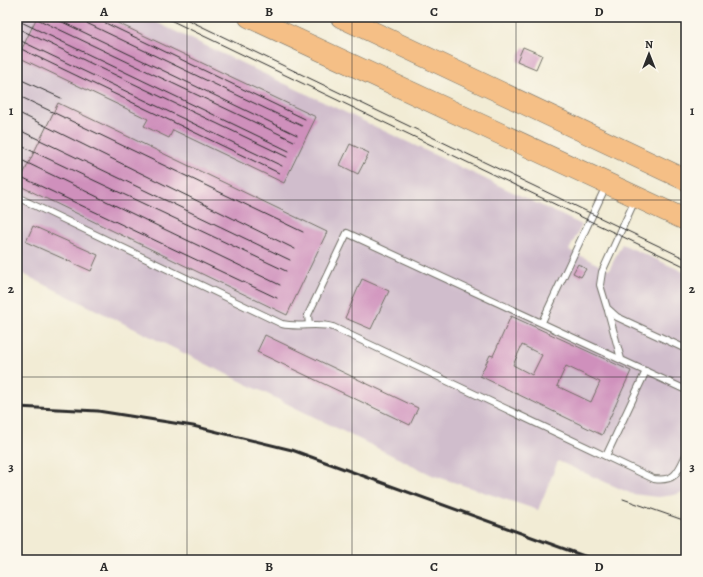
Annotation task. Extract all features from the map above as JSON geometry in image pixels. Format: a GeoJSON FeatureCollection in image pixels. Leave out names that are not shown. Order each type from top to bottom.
{"type":"FeatureCollection","features":[{"type":"Feature","properties":{"kind":"highway"},"geometry":{"type":"LineString","coordinates":[[249,17],[686,220]]}},
{"type":"Feature","properties":{"kind":"highway"},"geometry":{"type":"LineString","coordinates":[[341,17],[686,180]]}},
{"type":"Feature","properties":{"kind":"lane"},"geometry":{"type":"LineString","coordinates":[[542,322],[607,184]]}},
{"type":"Feature","properties":{"kind":"lane"},"geometry":{"type":"LineString","coordinates":[[17,197],[282,324],[289,326],[326,325],[333,327],[654,479],[666,480],[676,475],[686,455]]}},
{"type":"Feature","properties":{"kind":"lane"},"geometry":{"type":"LineString","coordinates":[[621,359],[600,285],[602,272],[636,198]]}},
{"type":"Feature","properties":{"kind":"lane"},"geometry":{"type":"LineString","coordinates":[[309,325],[308,315],[347,233],[686,390]]}},
{"type":"Feature","properties":{"kind":"lane"},"geometry":{"type":"LineString","coordinates":[[607,308],[617,317],[686,350]]}},
{"type":"Feature","properties":{"kind":"lane"},"geometry":{"type":"LineString","coordinates":[[606,456],[646,371]]}},
{"type":"Feature","properties":{"kind":"shaded area"},"geometry":{"type":"Polygon","coordinates":[[[17,17],[145,17],[582,225],[569,250],[609,270],[622,244],[686,273],[686,491],[674,495],[658,497],[632,494],[558,461],[538,510],[432,475],[17,271],[17,17]]]}},
{"type":"Feature","properties":{"kind":"building"},"geometry":{"type":"Polygon","coordinates":[[[37,17],[105,17],[316,117],[284,183],[173,130],[169,138],[144,126],[148,119],[18,57],[37,17]]]}},
{"type":"Feature","properties":{"kind":"building"},"geometry":{"type":"Polygon","coordinates":[[[523,47],[542,55],[536,69],[517,61],[523,47]]]}},
{"type":"Feature","properties":{"kind":"building"},"geometry":{"type":"Polygon","coordinates":[[[58,103],[327,232],[287,315],[18,185],[58,103]]]}},
{"type":"Feature","properties":{"kind":"building"},"geometry":{"type":"Polygon","coordinates":[[[350,144],[369,153],[358,174],[340,165],[350,144]]]}},
{"type":"Feature","properties":{"kind":"building"},"geometry":{"type":"Polygon","coordinates":[[[33,226],[98,255],[91,271],[26,242],[33,226]]]}},
{"type":"Feature","properties":{"kind":"building"},"geometry":{"type":"Polygon","coordinates":[[[578,264],[586,269],[581,277],[573,273],[578,264]]]}},
{"type":"Feature","properties":{"kind":"building"},"geometry":{"type":"Polygon","coordinates":[[[362,279],[389,291],[371,329],[345,318],[362,279]]]}},
{"type":"Feature","properties":{"kind":"building"},"geometry":{"type":"Polygon","coordinates":[[[511,316],[631,371],[602,435],[480,376],[490,355],[493,356],[511,316]],[[522,345],[513,365],[532,375],[542,355],[522,345]],[[566,366],[557,386],[591,402],[600,382],[566,366]]]}},
{"type":"Feature","properties":{"kind":"building"},"geometry":{"type":"Polygon","coordinates":[[[265,335],[418,408],[410,425],[257,352],[265,335]]]}},
{"type":"Feature","properties":{"kind":"tram line"},"geometry":{"type":"LineString","coordinates":[[33,17],[294,141]]}},
{"type":"Feature","properties":{"kind":"tram line"},"geometry":{"type":"LineString","coordinates":[[52,17],[297,135]]}},
{"type":"Feature","properties":{"kind":"tram line"},"geometry":{"type":"LineString","coordinates":[[74,17],[302,126]]}},
{"type":"Feature","properties":{"kind":"tram line"},"geometry":{"type":"LineString","coordinates":[[93,17],[305,119]]}},
{"type":"Feature","properties":{"kind":"tram line"},"geometry":{"type":"LineString","coordinates":[[164,17],[686,267]]}},
{"type":"Feature","properties":{"kind":"tram line"},"geometry":{"type":"LineString","coordinates":[[182,17],[686,259]]}},
{"type":"Feature","properties":{"kind":"tram line"},"geometry":{"type":"LineString","coordinates":[[17,20],[289,151]]}},
{"type":"Feature","properties":{"kind":"tram line"},"geometry":{"type":"LineString","coordinates":[[17,28],[287,157]]}},
{"type":"Feature","properties":{"kind":"tram line"},"geometry":{"type":"LineString","coordinates":[[17,39],[282,166]]}},
{"type":"Feature","properties":{"kind":"tram line"},"geometry":{"type":"LineString","coordinates":[[17,47],[279,173]]}},
{"type":"Feature","properties":{"kind":"tram line"},"geometry":{"type":"LineString","coordinates":[[17,78],[61,98]]}},
{"type":"Feature","properties":{"kind":"tram line"},"geometry":{"type":"LineString","coordinates":[[17,95],[303,232]]}},
{"type":"Feature","properties":{"kind":"tram line"},"geometry":{"type":"LineString","coordinates":[[17,112],[295,249]]}},
{"type":"Feature","properties":{"kind":"tram line"},"geometry":{"type":"LineString","coordinates":[[17,129],[290,260]]}},
{"type":"Feature","properties":{"kind":"tram line"},"geometry":{"type":"LineString","coordinates":[[17,144],[286,271]]}},
{"type":"Feature","properties":{"kind":"tram line"},"geometry":{"type":"LineString","coordinates":[[17,158],[280,285]]}},
{"type":"Feature","properties":{"kind":"tram line"},"geometry":{"type":"LineString","coordinates":[[17,175],[277,298]]}},
{"type":"Feature","properties":{"kind":"tram line"},"geometry":{"type":"LineString","coordinates":[[623,499],[686,521]]}},
{"type":"Feature","properties":{"kind":"railway"},"geometry":{"type":"LineString","coordinates":[[17,407],[98,411],[193,426],[292,450],[595,560]]}}]}
